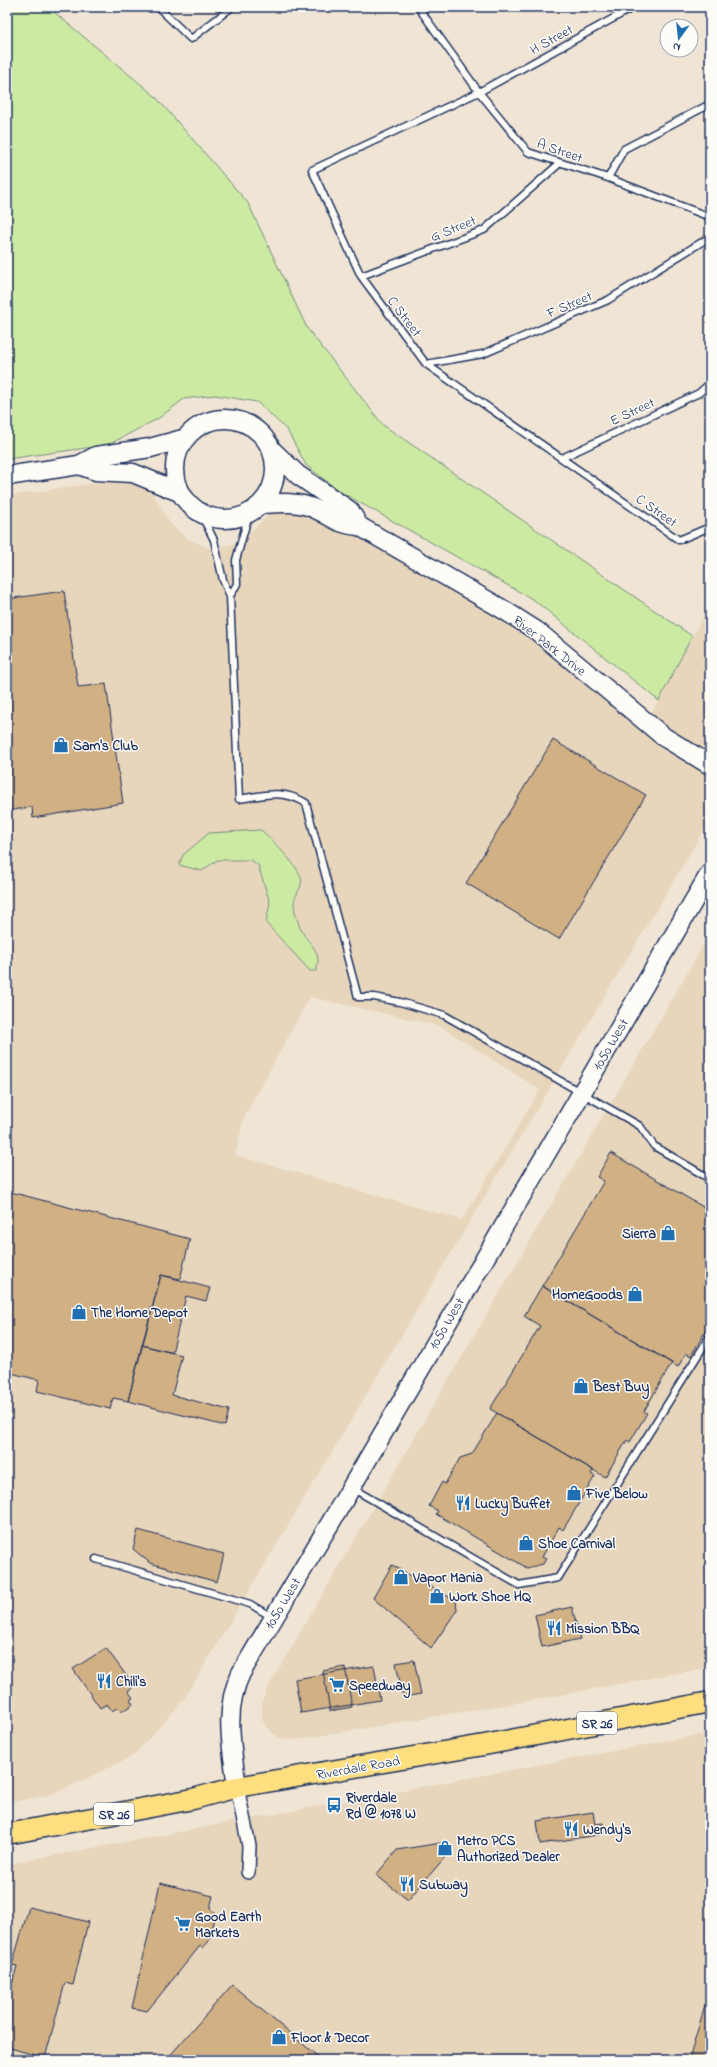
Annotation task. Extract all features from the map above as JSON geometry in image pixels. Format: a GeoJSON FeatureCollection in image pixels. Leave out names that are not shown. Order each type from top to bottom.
{"type":"FeatureCollection","features":[{"type":"Feature","properties":{"kind":"main road","name":"Riverdale Road"},"geometry":{"type":"LineString","coordinates":[[7,1834],[193,1799],[237,1787],[484,1745],[710,1702]]}},
{"type":"Feature","properties":{"kind":"street"},"geometry":{"type":"LineString","coordinates":[[223,418],[238,420],[252,427],[264,437],[272,450],[275,464],[274,479],[270,492],[255,509],[237,518],[225,520],[201,514],[192,508],[179,492],[175,479],[174,465],[177,452],[183,440],[194,428],[208,421],[223,418]]}},
{"type":"Feature","properties":{"kind":"street"},"geometry":{"type":"LineString","coordinates":[[7,476],[79,465],[96,456],[150,448],[183,440]]}},
{"type":"Feature","properties":{"kind":"street","name":"River Park Drive"},"geometry":{"type":"LineString","coordinates":[[272,450],[298,475],[350,511],[359,526]]}},
{"type":"Feature","properties":{"kind":"street"},"geometry":{"type":"LineString","coordinates":[[79,465],[96,471],[132,473],[179,492]]}},
{"type":"Feature","properties":{"kind":"street","name":"River Park Drive"},"geometry":{"type":"LineString","coordinates":[[255,509],[289,502],[313,508],[342,524],[359,526],[504,610],[537,631],[664,737],[710,765]]}},
{"type":"Feature","properties":{"kind":"street","name":"1050 West"},"geometry":{"type":"LineString","coordinates":[[237,1787],[231,1737],[230,1701],[241,1673],[351,1488],[710,873]]}},
{"type":"Feature","properties":{"kind":"street"},"geometry":{"type":"LineString","coordinates":[[237,1787],[249,1846],[248,1872]]}},
{"type":"Feature","properties":{"kind":"lane"},"geometry":{"type":"LineString","coordinates":[[158,7],[191,39],[232,7]]}},
{"type":"Feature","properties":{"kind":"lane","name":"A Street"},"geometry":{"type":"LineString","coordinates":[[418,7],[479,92],[528,152],[608,178],[710,217]]}},
{"type":"Feature","properties":{"kind":"lane","name":"H Street"},"geometry":{"type":"LineString","coordinates":[[479,92],[634,7]]}},
{"type":"Feature","properties":{"kind":"lane","name":"C Street"},"geometry":{"type":"LineString","coordinates":[[479,92],[312,170],[361,276],[426,364],[679,540],[710,527]]}},
{"type":"Feature","properties":{"kind":"lane"},"geometry":{"type":"LineString","coordinates":[[608,178],[624,149],[710,104]]}},
{"type":"Feature","properties":{"kind":"lane","name":"G Street"},"geometry":{"type":"LineString","coordinates":[[361,276],[484,230],[560,163]]}},
{"type":"Feature","properties":{"kind":"lane","name":"F Street"},"geometry":{"type":"LineString","coordinates":[[426,364],[482,354],[608,300],[710,237]]}},
{"type":"Feature","properties":{"kind":"lane","name":"E Street"},"geometry":{"type":"LineString","coordinates":[[562,458],[699,393],[710,384]]}},
{"type":"Feature","properties":{"kind":"lane"},"geometry":{"type":"LineString","coordinates":[[230,596],[237,584],[236,560],[255,509]]}},
{"type":"Feature","properties":{"kind":"lane"},"geometry":{"type":"LineString","coordinates":[[201,514],[214,540],[223,580],[230,596],[239,799],[281,793],[291,795],[306,803],[358,997],[374,997],[400,1002],[444,1015],[640,1126],[654,1146],[710,1179]]}},
{"type":"Feature","properties":{"kind":"lane"},"geometry":{"type":"LineString","coordinates":[[351,1488],[519,1585],[558,1578],[710,1336]]}},
{"type":"Feature","properties":{"kind":"lane"},"geometry":{"type":"LineString","coordinates":[[96,1559],[250,1604],[273,1618]]}},
{"type":"Feature","properties":{"kind":"shaded area"},"geometry":{"type":"Polygon","coordinates":[[[117,480],[138,484],[153,494],[170,523],[188,539],[211,549],[237,543],[266,518],[275,497],[330,519],[520,631],[645,726],[710,604],[710,820],[183,1701],[133,1756],[54,1794],[7,1803],[7,496],[117,480]],[[277,844],[217,860],[250,860],[258,865],[270,903],[266,923],[281,940],[314,946],[299,927],[294,903],[301,889],[277,844]],[[310,997],[244,1117],[235,1155],[462,1220],[540,1090],[440,1026],[310,997]]]}},
{"type":"Feature","properties":{"kind":"shaded area"},"geometry":{"type":"Polygon","coordinates":[[[710,934],[710,1667],[539,1699],[295,1740],[280,1738],[267,1728],[262,1719],[262,1702],[267,1689],[710,934]]]}},
{"type":"Feature","properties":{"kind":"shaded area"},"geometry":{"type":"Polygon","coordinates":[[[710,1733],[710,2060],[7,2060],[7,1864],[710,1733]]]}},
{"type":"Feature","properties":{"kind":"green space"},"geometry":{"type":"Polygon","coordinates":[[[7,7],[48,7],[155,96],[248,203],[307,328],[383,425],[692,636],[659,701],[534,600],[339,491],[306,465],[287,430],[257,402],[215,395],[184,399],[159,418],[108,445],[7,459],[7,7]]]}},
{"type":"Feature","properties":{"kind":"green space"},"geometry":{"type":"Polygon","coordinates":[[[261,830],[289,859],[301,877],[302,881],[294,900],[294,909],[298,923],[305,937],[316,951],[318,963],[316,971],[310,971],[266,923],[270,903],[258,865],[250,860],[217,860],[202,871],[179,865],[183,855],[209,833],[261,830]]]}},
{"type":"Feature","properties":{"kind":"building","name":"Sam's Club"},"geometry":{"type":"Polygon","coordinates":[[[64,591],[78,687],[106,684],[123,803],[33,818],[32,807],[7,811],[7,599],[64,591]]]}},
{"type":"Feature","properties":{"kind":"building"},"geometry":{"type":"Polygon","coordinates":[[[553,740],[646,795],[559,939],[466,883],[553,740]]]}},
{"type":"Feature","properties":{"kind":"building"},"geometry":{"type":"Polygon","coordinates":[[[611,1153],[710,1211],[710,1323],[691,1356],[686,1353],[678,1367],[542,1286],[604,1181],[597,1177],[611,1153]]]}},
{"type":"Feature","properties":{"kind":"building","name":"The Home Depot"},"geometry":{"type":"Polygon","coordinates":[[[7,1191],[190,1239],[180,1279],[161,1275],[128,1401],[113,1398],[110,1409],[37,1391],[39,1380],[7,1372],[7,1191]]]}},
{"type":"Feature","properties":{"kind":"building"},"geometry":{"type":"Polygon","coordinates":[[[161,1275],[210,1288],[206,1301],[186,1296],[172,1353],[142,1345],[161,1275]]]}},
{"type":"Feature","properties":{"kind":"building","name":"Best Buy"},"geometry":{"type":"Polygon","coordinates":[[[542,1286],[672,1363],[644,1411],[647,1413],[630,1442],[627,1440],[605,1477],[490,1409],[540,1326],[524,1316],[542,1286]]]}},
{"type":"Feature","properties":{"kind":"building"},"geometry":{"type":"Polygon","coordinates":[[[142,1345],[182,1355],[172,1395],[229,1410],[225,1426],[128,1401],[142,1345]]]}},
{"type":"Feature","properties":{"kind":"building"},"geometry":{"type":"Polygon","coordinates":[[[497,1413],[593,1470],[591,1474],[595,1476],[563,1530],[559,1527],[542,1557],[546,1559],[543,1564],[527,1568],[436,1514],[438,1511],[429,1506],[442,1482],[445,1484],[460,1458],[472,1454],[497,1413]]]}},
{"type":"Feature","properties":{"kind":"building"},"geometry":{"type":"Polygon","coordinates":[[[138,1530],[224,1554],[217,1582],[150,1563],[133,1549],[138,1530]]]}},
{"type":"Feature","properties":{"kind":"building"},"geometry":{"type":"Polygon","coordinates":[[[392,1565],[456,1601],[457,1610],[431,1648],[373,1598],[392,1565]]]}},
{"type":"Feature","properties":{"kind":"building"},"geometry":{"type":"Polygon","coordinates":[[[572,1607],[580,1639],[542,1647],[535,1615],[572,1607]]]}},
{"type":"Feature","properties":{"kind":"building"},"geometry":{"type":"Polygon","coordinates":[[[106,1648],[134,1686],[128,1691],[133,1698],[130,1700],[133,1704],[121,1712],[117,1708],[112,1711],[107,1704],[100,1708],[73,1669],[106,1648]]]}},
{"type":"Feature","properties":{"kind":"building"},"geometry":{"type":"Polygon","coordinates":[[[414,1660],[421,1694],[403,1697],[396,1663],[414,1660]]]}},
{"type":"Feature","properties":{"kind":"building"},"geometry":{"type":"Polygon","coordinates":[[[374,1666],[380,1700],[301,1713],[295,1679],[374,1666]]]}},
{"type":"Feature","properties":{"kind":"building"},"geometry":{"type":"Polygon","coordinates":[[[345,1667],[352,1707],[330,1711],[323,1671],[345,1667]]]}},
{"type":"Feature","properties":{"kind":"building","name":"Wendy's"},"geometry":{"type":"Polygon","coordinates":[[[593,1812],[595,1824],[603,1823],[604,1834],[540,1844],[537,1821],[593,1812]]]}},
{"type":"Feature","properties":{"kind":"building"},"geometry":{"type":"Polygon","coordinates":[[[441,1843],[452,1849],[408,1900],[376,1875],[397,1850],[441,1843]]]}},
{"type":"Feature","properties":{"kind":"building"},"geometry":{"type":"Polygon","coordinates":[[[160,1883],[213,1896],[210,1908],[215,1913],[209,1941],[203,1948],[200,1946],[147,2011],[132,2008],[160,1883]]]}},
{"type":"Feature","properties":{"kind":"building"},"geometry":{"type":"Polygon","coordinates":[[[29,1907],[88,1922],[73,1985],[65,1983],[45,2058],[7,2047],[7,2003],[17,1966],[12,1965],[29,1907]]]}},
{"type":"Feature","properties":{"kind":"building"},"geometry":{"type":"Polygon","coordinates":[[[232,1985],[322,2060],[166,2060],[232,1985]]]}},
{"type":"Feature","properties":{"kind":"building"},"geometry":{"type":"Polygon","coordinates":[[[710,1989],[710,2060],[689,2060],[694,2042],[710,1989]]]}},
{"type":"Feature","properties":{"kind":"place","name":"Sam's Club"},"geometry":{"type":"Point","coordinates":[61,745]}},
{"type":"Feature","properties":{"kind":"place","name":"Sierra"},"geometry":{"type":"Point","coordinates":[668,1233]}},
{"type":"Feature","properties":{"kind":"place","name":"HomeGoods"},"geometry":{"type":"Point","coordinates":[635,1294]}},
{"type":"Feature","properties":{"kind":"place","name":"The Home Depot"},"geometry":{"type":"Point","coordinates":[79,1312]}},
{"type":"Feature","properties":{"kind":"place","name":"Best Buy"},"geometry":{"type":"Point","coordinates":[581,1386]}},
{"type":"Feature","properties":{"kind":"place","name":"Five Below"},"geometry":{"type":"Point","coordinates":[574,1493]}},
{"type":"Feature","properties":{"kind":"place","name":"Lucky Buffet"},"geometry":{"type":"Point","coordinates":[463,1503]}},
{"type":"Feature","properties":{"kind":"place","name":"Shoe Carnival"},"geometry":{"type":"Point","coordinates":[526,1543]}},
{"type":"Feature","properties":{"kind":"place","name":"Vapor Mania"},"geometry":{"type":"Point","coordinates":[401,1577]}},
{"type":"Feature","properties":{"kind":"place","name":"Work Shoe HQ"},"geometry":{"type":"Point","coordinates":[437,1596]}},
{"type":"Feature","properties":{"kind":"place","name":"Mission BBQ"},"geometry":{"type":"Point","coordinates":[554,1628]}},
{"type":"Feature","properties":{"kind":"place","name":"Chili's"},"geometry":{"type":"Point","coordinates":[104,1681]}},
{"type":"Feature","properties":{"kind":"place","name":"Speedway"},"geometry":{"type":"Point","coordinates":[337,1685]}},
{"type":"Feature","properties":{"kind":"place","name":"Riverdale Rd @ 1078 W"},"geometry":{"type":"Point","coordinates":[334,1805]}},
{"type":"Feature","properties":{"kind":"place","name":"Wendy's"},"geometry":{"type":"Point","coordinates":[571,1829]}},
{"type":"Feature","properties":{"kind":"place","name":"Metro PCS Authorized Dealer"},"geometry":{"type":"Point","coordinates":[445,1848]}},
{"type":"Feature","properties":{"kind":"place","name":"Subway"},"geometry":{"type":"Point","coordinates":[407,1884]}},
{"type":"Feature","properties":{"kind":"place","name":"Good Earth Markets"},"geometry":{"type":"Point","coordinates":[183,1924]}},
{"type":"Feature","properties":{"kind":"place","name":"Floor & Decor"},"geometry":{"type":"Point","coordinates":[279,2037]}}]}
